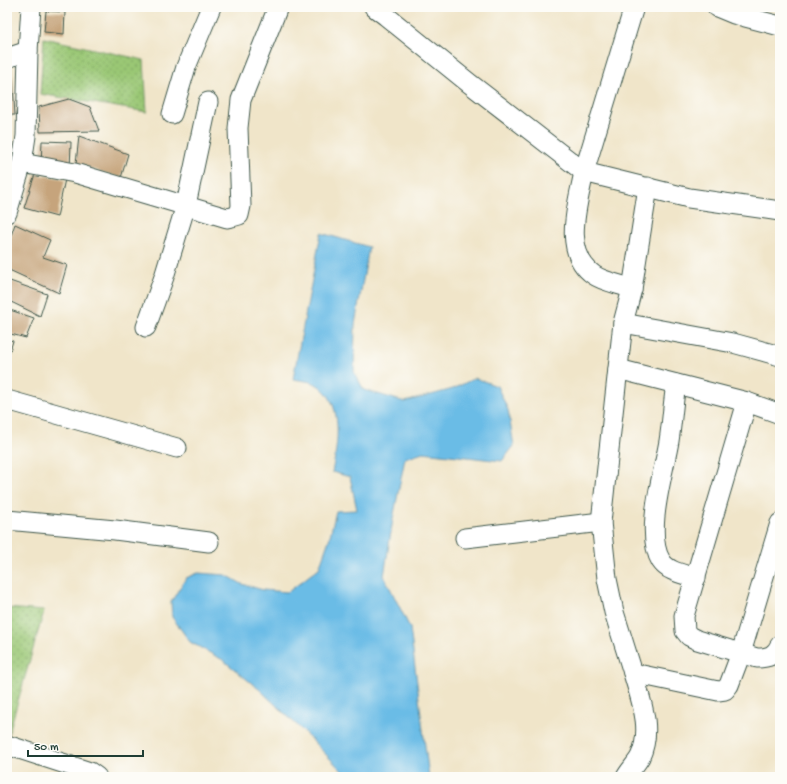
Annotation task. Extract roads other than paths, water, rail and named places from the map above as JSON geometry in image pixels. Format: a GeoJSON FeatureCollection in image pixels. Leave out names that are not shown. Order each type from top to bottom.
{"type":"FeatureCollection","features":[{"type":"Feature","properties":{"kind":"street"},"geometry":{"type":"LineString","coordinates":[[7,213],[22,163],[26,136],[28,51],[31,7]]}},
{"type":"Feature","properties":{"kind":"street"},"geometry":{"type":"LineString","coordinates":[[172,114],[186,67],[211,7]]}},
{"type":"Feature","properties":{"kind":"street"},"geometry":{"type":"LineString","coordinates":[[22,163],[75,173],[227,218],[239,215],[238,128],[241,100],[278,7]]}},
{"type":"Feature","properties":{"kind":"street"},"geometry":{"type":"LineString","coordinates":[[374,7],[584,172],[689,198],[780,211]]}},
{"type":"Feature","properties":{"kind":"street"},"geometry":{"type":"LineString","coordinates":[[632,289],[596,276],[583,265],[574,244],[575,224],[584,172],[634,7]]}},
{"type":"Feature","properties":{"kind":"street"},"geometry":{"type":"LineString","coordinates":[[717,7],[734,14],[780,26]]}},
{"type":"Feature","properties":{"kind":"street"},"geometry":{"type":"LineString","coordinates":[[7,58],[28,51]]}},
{"type":"Feature","properties":{"kind":"street"},"geometry":{"type":"LineString","coordinates":[[146,327],[164,277],[186,205],[208,102]]}},
{"type":"Feature","properties":{"kind":"street"},"geometry":{"type":"LineString","coordinates":[[626,777],[639,758],[646,737],[644,711],[614,612],[608,579],[601,522],[623,323],[632,289],[648,187]]}},
{"type":"Feature","properties":{"kind":"street"},"geometry":{"type":"LineString","coordinates":[[623,323],[732,343],[780,356]]}},
{"type":"Feature","properties":{"kind":"street"},"geometry":{"type":"LineString","coordinates":[[618,369],[748,402],[780,414]]}},
{"type":"Feature","properties":{"kind":"street"},"geometry":{"type":"LineString","coordinates":[[676,384],[669,440],[654,521],[655,548],[661,562],[672,570],[696,578]]}},
{"type":"Feature","properties":{"kind":"street"},"geometry":{"type":"LineString","coordinates":[[7,400],[177,448]]}},
{"type":"Feature","properties":{"kind":"street"},"geometry":{"type":"LineString","coordinates":[[748,402],[684,616],[685,631],[689,636],[697,640],[757,658],[766,658],[773,655],[780,646]]}},
{"type":"Feature","properties":{"kind":"street"},"geometry":{"type":"LineString","coordinates":[[7,520],[115,530],[209,542]]}},
{"type":"Feature","properties":{"kind":"street"},"geometry":{"type":"LineString","coordinates":[[464,538],[601,522]]}},
{"type":"Feature","properties":{"kind":"street"},"geometry":{"type":"LineString","coordinates":[[633,673],[718,691],[725,690],[729,685],[740,653],[780,523]]}},
{"type":"Feature","properties":{"kind":"street"},"geometry":{"type":"LineString","coordinates":[[7,745],[90,772],[97,777]]}},
{"type":"Feature","properties":{"kind":"water"},"geometry":{"type":"Polygon","coordinates":[[[321,233],[369,247],[355,324],[354,372],[364,390],[405,402],[453,389],[475,378],[497,386],[508,410],[514,446],[502,461],[423,452],[405,458],[384,576],[410,628],[429,777],[348,777],[260,690],[223,660],[190,642],[172,617],[171,602],[186,578],[198,573],[226,575],[242,584],[263,590],[288,592],[319,568],[329,540],[336,511],[357,510],[350,477],[332,472],[336,449],[337,423],[331,400],[324,390],[314,383],[293,379],[321,233]]]}}]}
